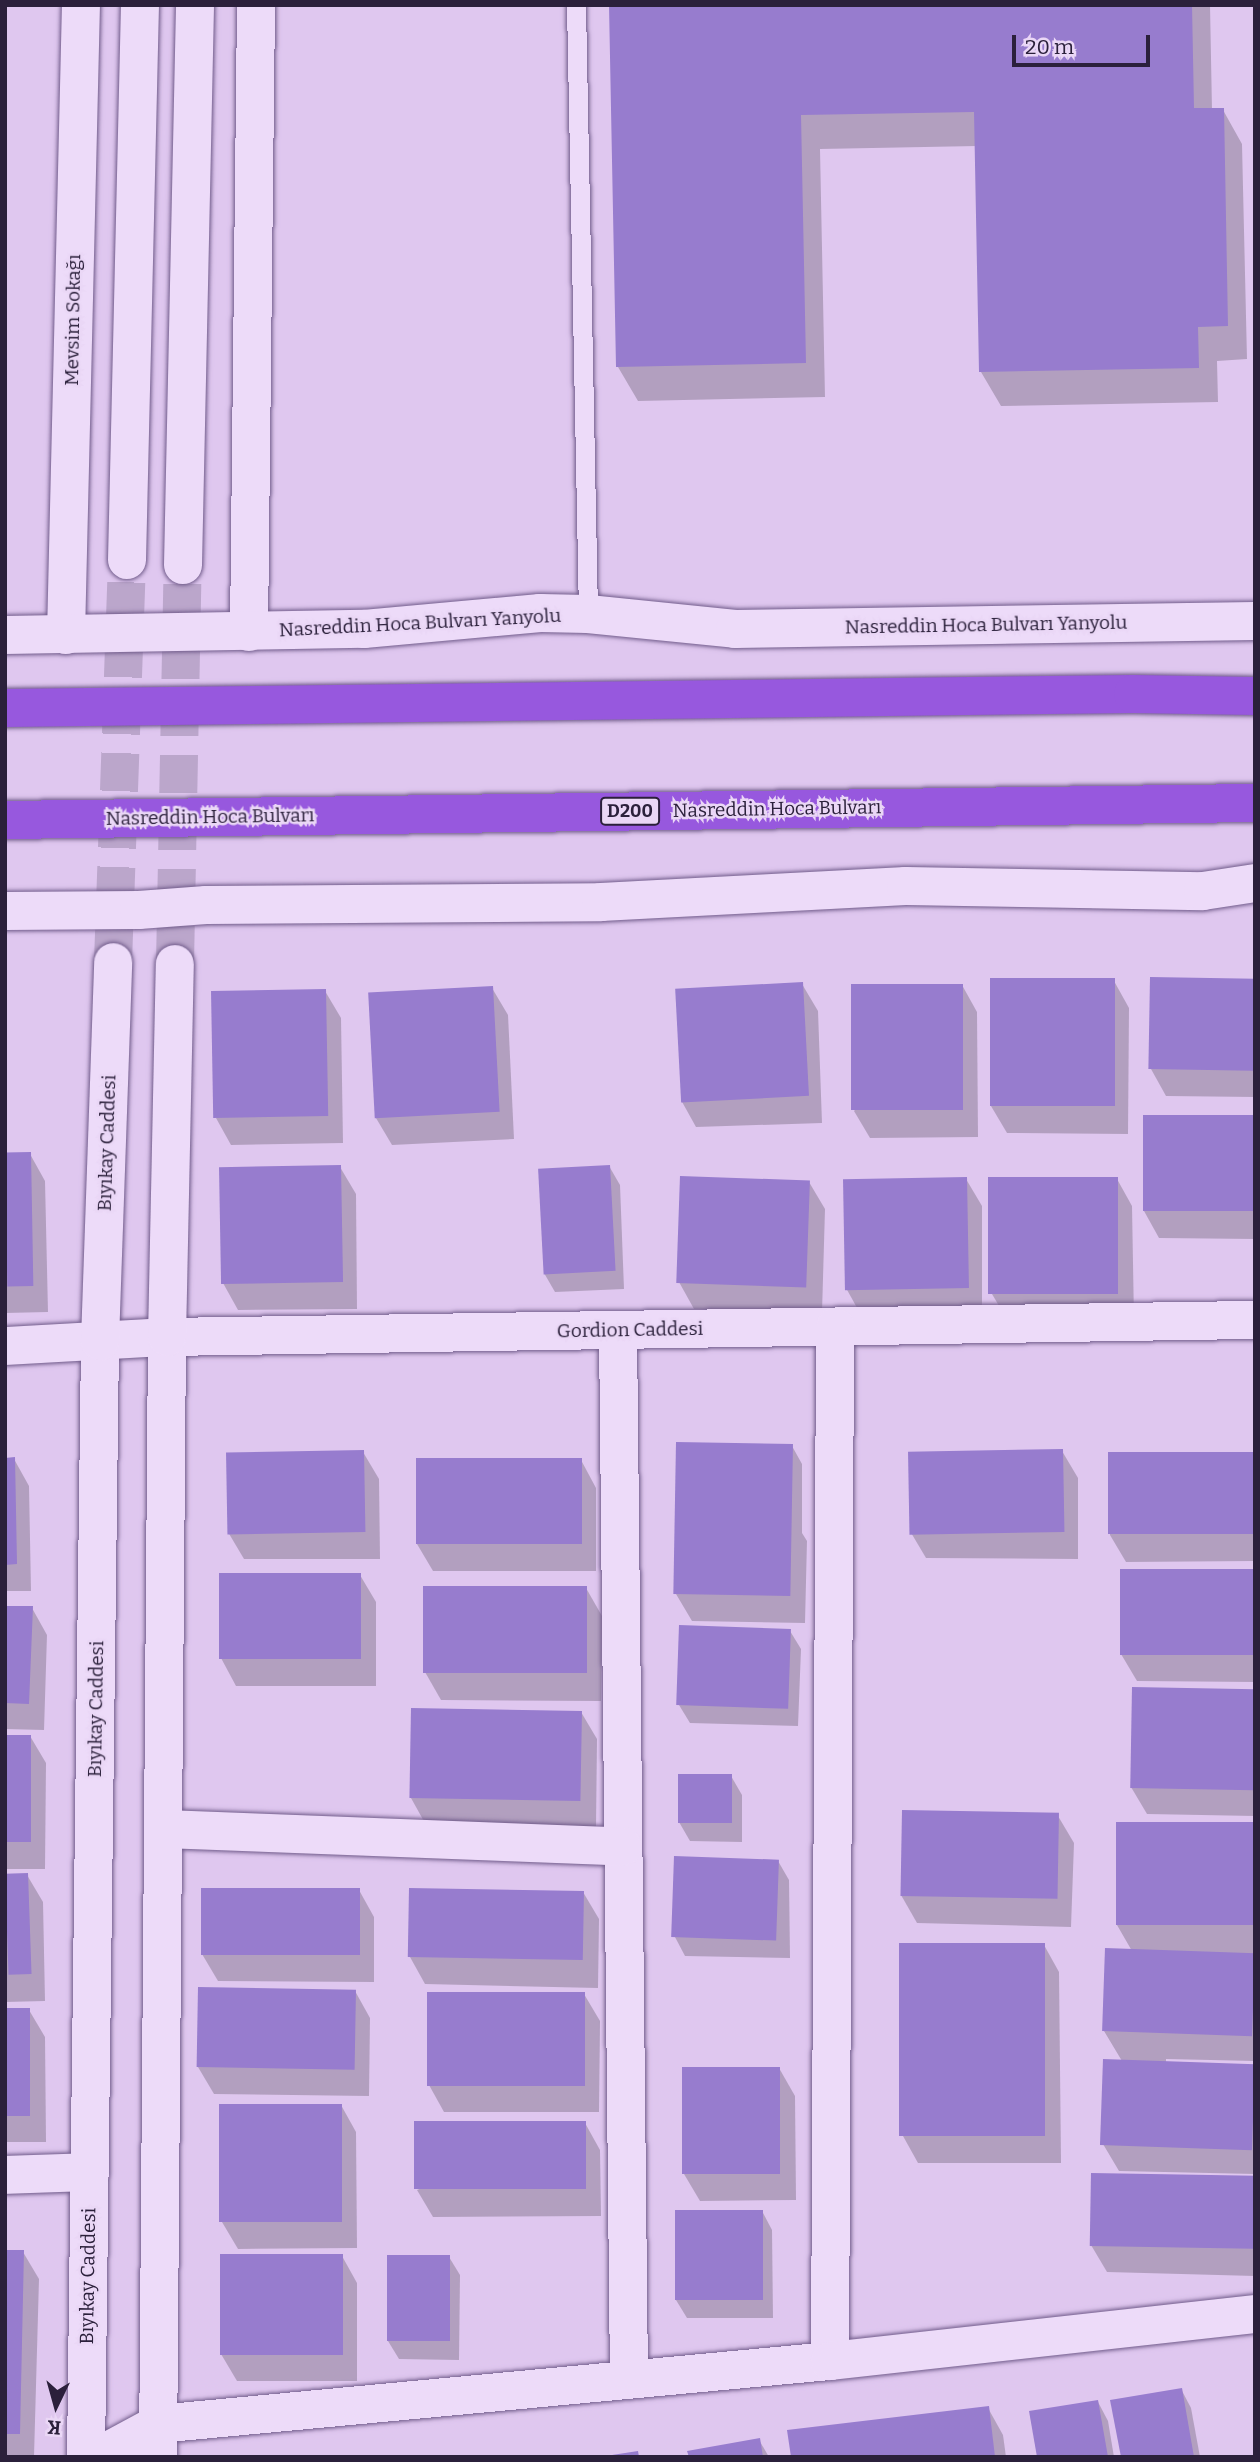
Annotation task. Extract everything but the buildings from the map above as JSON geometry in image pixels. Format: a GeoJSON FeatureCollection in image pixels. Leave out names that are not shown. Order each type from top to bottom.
{"type":"FeatureCollection","features":[{"type":"Feature","properties":{"kind":"highway"},"geometry":{"type":"LineString","coordinates":[[5,708],[1133,694],[1255,696]]}},
{"type":"Feature","properties":{"kind":"highway","name":"Nasreddin Hoca Bulvarı"},"geometry":{"type":"LineString","coordinates":[[5,820],[1255,803]]}},
{"type":"Feature","properties":{"kind":"street","name":"Mevsim Sokağı"},"geometry":{"type":"LineString","coordinates":[[66,635],[81,5]]}},
{"type":"Feature","properties":{"kind":"street"},"geometry":{"type":"LineString","coordinates":[[127,560],[140,5]]}},
{"type":"Feature","properties":{"kind":"street"},"geometry":{"type":"LineString","coordinates":[[183,565],[195,5]]}},
{"type":"Feature","properties":{"kind":"street"},"geometry":{"type":"LineString","coordinates":[[249,632],[256,5]]}},
{"type":"Feature","properties":{"kind":"street","name":"Nasreddin Hoca Bulvarı Yanyolu"},"geometry":{"type":"LineString","coordinates":[[5,635],[364,629],[540,613],[588,614],[735,629],[1255,621]]}},
{"type":"Feature","properties":{"kind":"street"},"geometry":{"type":"LineString","coordinates":[[5,911],[139,910],[206,905],[601,902],[906,886],[1203,891],[1255,883]]}},
{"type":"Feature","properties":{"kind":"street","name":"Bıyıkay Caddesi"},"geometry":{"type":"LineString","coordinates":[[86,2457],[100,1340],[113,962]]}},
{"type":"Feature","properties":{"kind":"street"},"geometry":{"type":"LineString","coordinates":[[158,2440],[167,1337],[175,964]]}},
{"type":"Feature","properties":{"kind":"street","name":"Gordion Caddesi"},"geometry":{"type":"LineString","coordinates":[[5,1346],[167,1337],[1255,1320]]}},
{"type":"Feature","properties":{"kind":"street"},"geometry":{"type":"LineString","coordinates":[[830,2361],[835,1327]]}},
{"type":"Feature","properties":{"kind":"street"},"geometry":{"type":"LineString","coordinates":[[618,1330],[629,2378]]}},
{"type":"Feature","properties":{"kind":"street"},"geometry":{"type":"LineString","coordinates":[[164,1829],[623,1847]]}},
{"type":"Feature","properties":{"kind":"street"},"geometry":{"type":"LineString","coordinates":[[5,2175],[90,2172]]}},
{"type":"Feature","properties":{"kind":"street"},"geometry":{"type":"LineString","coordinates":[[97,2457],[158,2440],[629,2378],[830,2361],[1255,2314]]}},
{"type":"Feature","properties":{"kind":"lane"},"geometry":{"type":"LineString","coordinates":[[576,5],[588,614]]}},
{"type":"Feature","properties":{"kind":"tunnel"},"geometry":{"type":"LineString","coordinates":[[113,962],[127,560]]}},
{"type":"Feature","properties":{"kind":"tunnel"},"geometry":{"type":"LineString","coordinates":[[175,964],[183,565]]}}]}
